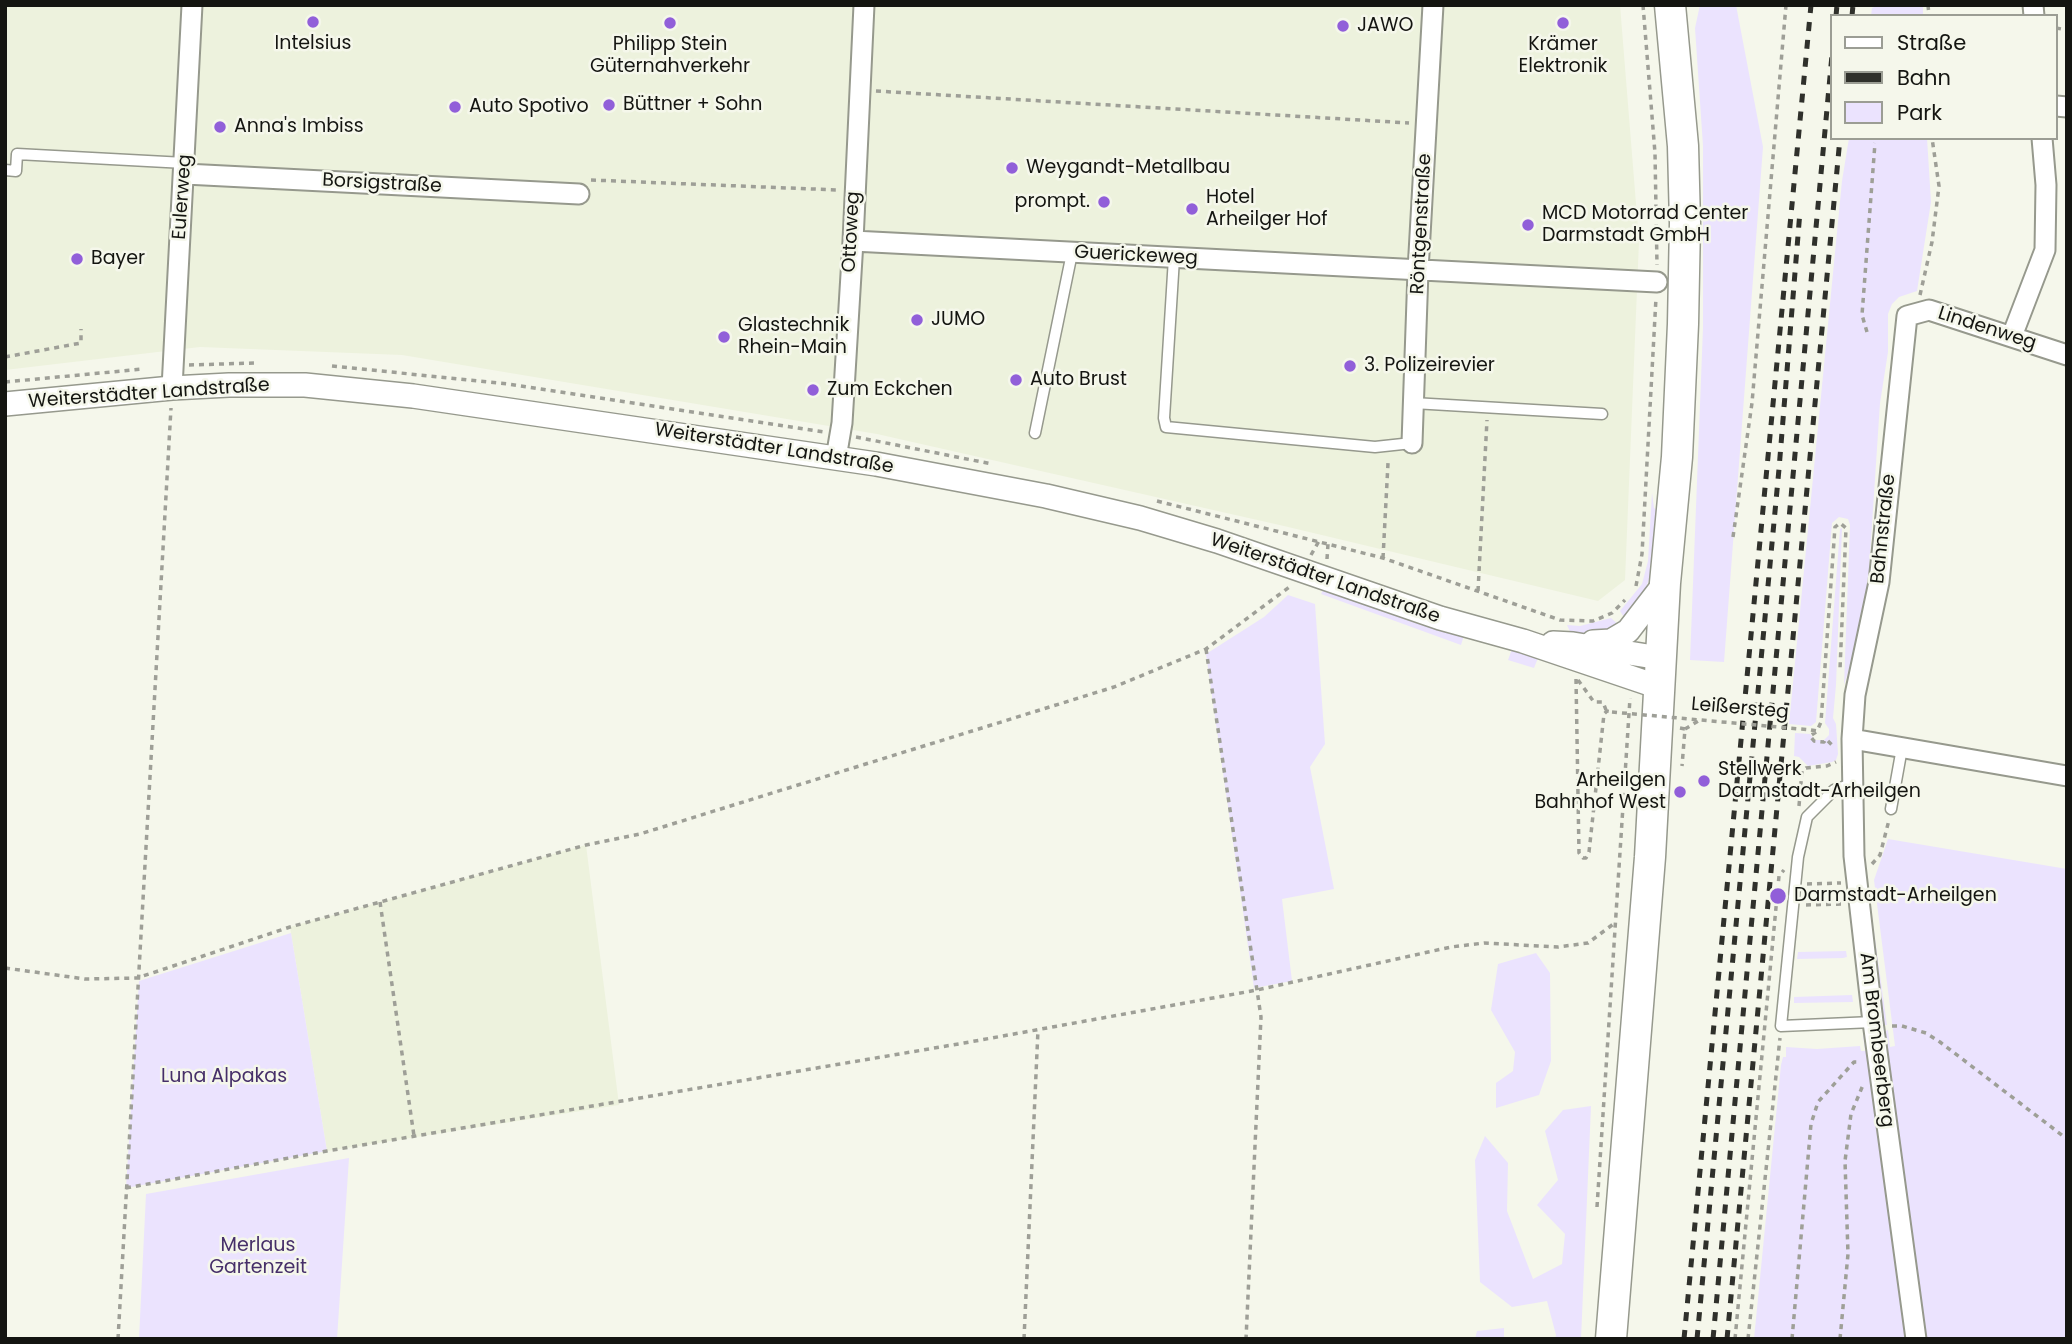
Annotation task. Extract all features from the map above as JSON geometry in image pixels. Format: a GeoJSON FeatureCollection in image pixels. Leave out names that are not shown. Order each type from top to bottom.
{"type":"FeatureCollection","features":[{"type":"Feature","properties":{"kind":"main road"},"geometry":{"type":"LineString","coordinates":[[1611,1339],[1650,857],[1683,324],[1683,146],[1670,5]]}},
{"type":"Feature","properties":{"kind":"street","name":"Eulerweg"},"geometry":{"type":"LineString","coordinates":[[172,388],[192,5]]}},
{"type":"Feature","properties":{"kind":"street","name":"Ottoweg"},"geometry":{"type":"LineString","coordinates":[[836,458],[842,424],[864,5]]}},
{"type":"Feature","properties":{"kind":"street","name":"Röntgenstraße"},"geometry":{"type":"LineString","coordinates":[[1412,443],[1418,271],[1433,5]]}},
{"type":"Feature","properties":{"kind":"street"},"geometry":{"type":"LineString","coordinates":[[2012,336],[2045,250],[2046,185],[2042,140]]}},
{"type":"Feature","properties":{"kind":"street","name":"Borsigstraße"},"geometry":{"type":"LineString","coordinates":[[185,168],[579,194]]}},
{"type":"Feature","properties":{"kind":"street","name":"Guerickeweg"},"geometry":{"type":"LineString","coordinates":[[853,241],[1657,282]]}},
{"type":"Feature","properties":{"kind":"street","name":"Lindenweg"},"geometry":{"type":"LineString","coordinates":[[1907,316],[1928,310],[2067,355]]}},
{"type":"Feature","properties":{"kind":"street","name":"Bahnstraße"},"geometry":{"type":"LineString","coordinates":[[1845,744],[1879,583],[1907,316]]}},
{"type":"Feature","properties":{"kind":"street","name":"Weiterstädter Landstraße"},"geometry":{"type":"LineString","coordinates":[[5,404],[172,388],[305,386],[364,390],[836,458],[1046,496],[1140,519],[1217,541],[1440,618],[1522,641],[1660,673]]}},
{"type":"Feature","properties":{"kind":"street"},"geometry":{"type":"LineString","coordinates":[[1573,644],[1611,641],[1628,631],[1665,583]]}},
{"type":"Feature","properties":{"kind":"street","name":"Weiterstädter Landstraße"},"geometry":{"type":"LineString","coordinates":[[1522,641],[1573,644],[1660,673]]}},
{"type":"Feature","properties":{"kind":"street"},"geometry":{"type":"LineString","coordinates":[[1845,744],[1902,748],[2067,776]]}},
{"type":"Feature","properties":{"kind":"street","name":"Am Brombeerberg"},"geometry":{"type":"LineString","coordinates":[[1845,744],[1852,784],[1854,856],[1873,1022],[1916,1339]]}},
{"type":"Feature","properties":{"kind":"lane"},"geometry":{"type":"LineString","coordinates":[[5,170],[16,171],[17,154],[185,168]]}},
{"type":"Feature","properties":{"kind":"lane"},"geometry":{"type":"LineString","coordinates":[[1035,433],[1072,253]]}},
{"type":"Feature","properties":{"kind":"lane"},"geometry":{"type":"LineString","coordinates":[[1174,258],[1164,418],[1166,427],[1375,447],[1412,443]]}},
{"type":"Feature","properties":{"kind":"lane"},"geometry":{"type":"LineString","coordinates":[[1413,403],[1602,414]]}},
{"type":"Feature","properties":{"kind":"lane"},"geometry":{"type":"LineString","coordinates":[[1891,809],[1902,748]]}},
{"type":"Feature","properties":{"kind":"lane"},"geometry":{"type":"LineString","coordinates":[[1852,784],[1835,790],[1807,817],[1798,857],[1781,1026],[1873,1022]]}},
{"type":"Feature","properties":{"kind":"path"},"geometry":{"type":"LineString","coordinates":[[1636,589],[1642,554],[1657,282],[1655,153],[1643,5]]}},
{"type":"Feature","properties":{"kind":"path"},"geometry":{"type":"LineString","coordinates":[[1733,537],[1752,402],[1786,5]]}},
{"type":"Feature","properties":{"kind":"path"},"geometry":{"type":"LineString","coordinates":[[859,90],[1428,124]]}},
{"type":"Feature","properties":{"kind":"path"},"geometry":{"type":"LineString","coordinates":[[1919,300],[1932,242],[1939,186],[1932,140]]}},
{"type":"Feature","properties":{"kind":"path"},"geometry":{"type":"LineString","coordinates":[[1867,332],[1862,315],[1875,143]]}},
{"type":"Feature","properties":{"kind":"path"},"geometry":{"type":"LineString","coordinates":[[579,194],[580,179],[854,191]]}},
{"type":"Feature","properties":{"kind":"path"},"geometry":{"type":"LineString","coordinates":[[5,357],[81,343],[82,329]]}},
{"type":"Feature","properties":{"kind":"path"},"geometry":{"type":"LineString","coordinates":[[118,1339],[172,388]]}},
{"type":"Feature","properties":{"kind":"path"},"geometry":{"type":"LineString","coordinates":[[1478,591],[1487,408]]}},
{"type":"Feature","properties":{"kind":"path"},"geometry":{"type":"LineString","coordinates":[[1383,558],[1388,463],[1412,443]]}},
{"type":"Feature","properties":{"kind":"path"},"geometry":{"type":"LineString","coordinates":[[1840,672],[1846,528],[1845,524],[1840,523],[1835,527],[1821,722],[1817,731],[1810,736],[1814,741],[1824,742],[1826,739],[1845,744]]}},
{"type":"Feature","properties":{"kind":"path"},"geometry":{"type":"LineString","coordinates":[[5,968],[85,979],[137,978],[290,927],[586,845],[640,834],[882,760],[1115,687],[1206,649],[1291,588],[1302,570]]}},
{"type":"Feature","properties":{"kind":"path"},"geometry":{"type":"LineString","coordinates":[[1560,620],[1592,621],[1612,613],[1628,597]]}},
{"type":"Feature","properties":{"kind":"path"},"geometry":{"type":"LineString","coordinates":[[1206,649],[1261,1017],[1246,1339]]}},
{"type":"Feature","properties":{"kind":"path"},"geometry":{"type":"LineString","coordinates":[[1577,688],[1579,853],[1586,858],[1589,852],[1603,719],[1610,711],[1603,707],[1603,702],[1594,702],[1584,688]]}},
{"type":"Feature","properties":{"kind":"path"},"geometry":{"type":"LineString","coordinates":[[1597,1211],[1598,1154],[1630,697]]}},
{"type":"Feature","properties":{"kind":"path","name":"Leißersteg"},"geometry":{"type":"LineString","coordinates":[[1610,711],[1817,731]]}},
{"type":"Feature","properties":{"kind":"path"},"geometry":{"type":"LineString","coordinates":[[1678,728],[1685,729],[1700,720]]}},
{"type":"Feature","properties":{"kind":"path"},"geometry":{"type":"LineString","coordinates":[[1682,766],[1685,729]]}},
{"type":"Feature","properties":{"kind":"path"},"geometry":{"type":"LineString","coordinates":[[1870,865],[1881,855],[1891,809]]}},
{"type":"Feature","properties":{"kind":"path"},"geometry":{"type":"LineString","coordinates":[[1735,1339],[1779,876],[1782,873]]}},
{"type":"Feature","properties":{"kind":"path"},"geometry":{"type":"LineString","coordinates":[[1796,884],[1857,881]]}},
{"type":"Feature","properties":{"kind":"path"},"geometry":{"type":"LineString","coordinates":[[380,902],[414,1136]]}},
{"type":"Feature","properties":{"kind":"path"},"geometry":{"type":"LineString","coordinates":[[1794,904],[1859,903]]}},
{"type":"Feature","properties":{"kind":"path"},"geometry":{"type":"LineString","coordinates":[[126,1188],[1038,1030],[1257,990],[1451,947],[1499,944],[1559,947],[1588,943],[1616,922]]}},
{"type":"Feature","properties":{"kind":"path"},"geometry":{"type":"LineString","coordinates":[[1748,1339],[1781,1026]]}},
{"type":"Feature","properties":{"kind":"path"},"geometry":{"type":"LineString","coordinates":[[1893,1026],[1926,1033],[1940,1042],[2067,1139]]}},
{"type":"Feature","properties":{"kind":"path"},"geometry":{"type":"LineString","coordinates":[[1024,1339],[1038,1030]]}},
{"type":"Feature","properties":{"kind":"path"},"geometry":{"type":"LineString","coordinates":[[1791,1339],[1811,1124],[1818,1102],[1854,1062]]}},
{"type":"Feature","properties":{"kind":"path"},"geometry":{"type":"LineString","coordinates":[[1840,1339],[1848,1254],[1845,1161],[1851,1114],[1866,1082]]}},
{"type":"Feature","properties":{"kind":"shaded area"},"geometry":{"type":"Polygon","coordinates":[[[5,5],[1620,5],[1639,241],[1625,580],[1598,601],[1284,526],[877,434],[402,355],[200,347],[5,370],[5,5]]]}},
{"type":"Feature","properties":{"kind":"shaded area"},"geometry":{"type":"Polygon","coordinates":[[[586,845],[619,1105],[327,1151],[290,927],[586,845]]]}},
{"type":"Feature","properties":{"kind":"green space"},"geometry":{"type":"Polygon","coordinates":[[[1700,5],[1736,5],[1763,147],[1724,662],[1690,660],[1703,328],[1703,146],[1695,28],[1700,5]]]}},
{"type":"Feature","properties":{"kind":"green space"},"geometry":{"type":"Polygon","coordinates":[[[1879,5],[1923,5],[1923,14],[1871,14],[1872,8],[1879,5]]]}},
{"type":"Feature","properties":{"kind":"green space"},"geometry":{"type":"Polygon","coordinates":[[[1849,140],[1927,140],[1931,202],[1917,291],[1899,297],[1888,314],[1888,352],[1880,403],[1868,585],[1859,636],[1844,685],[1850,525],[1848,519],[1839,517],[1832,523],[1816,722],[1811,726],[1789,724],[1842,181],[1849,140]]]}},
{"type":"Feature","properties":{"kind":"green space"},"geometry":{"type":"Polygon","coordinates":[[[1652,493],[1654,508],[1658,511],[1651,573],[1645,591],[1627,622],[1620,611],[1642,584],[1648,561],[1652,493]]]}},
{"type":"Feature","properties":{"kind":"green space"},"geometry":{"type":"Polygon","coordinates":[[[1842,528],[1833,718],[1836,724],[1838,754],[1832,762],[1808,766],[1794,756],[1795,733],[1810,734],[1815,740],[1824,740],[1829,735],[1825,723],[1842,528]]]}},
{"type":"Feature","properties":{"kind":"green space"},"geometry":{"type":"Polygon","coordinates":[[[1325,586],[1465,632],[1461,645],[1321,594],[1325,586]]]}},
{"type":"Feature","properties":{"kind":"green space"},"geometry":{"type":"Polygon","coordinates":[[[1288,595],[1315,604],[1325,744],[1310,767],[1334,889],[1282,899],[1292,981],[1254,988],[1206,654],[1264,617],[1288,595]]]}},
{"type":"Feature","properties":{"kind":"green space"},"geometry":{"type":"Polygon","coordinates":[[[1611,618],[1621,627],[1610,634],[1572,636],[1567,625],[1580,626],[1611,618]]]}},
{"type":"Feature","properties":{"kind":"green space"},"geometry":{"type":"Polygon","coordinates":[[[1512,649],[1538,658],[1534,668],[1508,660],[1512,649]]]}},
{"type":"Feature","properties":{"kind":"green space"},"geometry":{"type":"Polygon","coordinates":[[[1888,839],[2067,869],[2067,1339],[1754,1339],[1781,1065],[1783,1057],[1786,1057],[1786,1047],[1817,1049],[1860,1046],[1861,1051],[1865,1051],[1863,1035],[1869,1039],[1888,1030],[1890,1047],[1895,1046],[1874,880],[1888,839]]]}},
{"type":"Feature","properties":{"kind":"green space"},"geometry":{"type":"Polygon","coordinates":[[[1870,903],[1887,1025],[1883,1025],[1866,904],[1870,903]]]}},
{"type":"Feature","properties":{"kind":"green space","name":"Luna Alpakas"},"geometry":{"type":"Polygon","coordinates":[[[291,933],[327,1151],[126,1188],[139,981],[291,933]]]}},
{"type":"Feature","properties":{"kind":"green space"},"geometry":{"type":"Polygon","coordinates":[[[1846,951],[1847,957],[1843,958],[1797,959],[1798,952],[1846,951]]]}},
{"type":"Feature","properties":{"kind":"green space"},"geometry":{"type":"Polygon","coordinates":[[[1536,953],[1550,973],[1551,1061],[1539,1095],[1496,1108],[1496,1083],[1513,1071],[1515,1052],[1491,1010],[1498,964],[1536,953]]]}},
{"type":"Feature","properties":{"kind":"green space"},"geometry":{"type":"Polygon","coordinates":[[[1852,995],[1853,1002],[1794,1003],[1794,997],[1852,995]]]}},
{"type":"Feature","properties":{"kind":"green space"},"geometry":{"type":"Polygon","coordinates":[[[1591,1106],[1581,1339],[1555,1339],[1547,1301],[1512,1307],[1480,1282],[1475,1160],[1485,1136],[1508,1163],[1507,1211],[1533,1279],[1562,1264],[1565,1234],[1537,1205],[1558,1180],[1545,1131],[1563,1110],[1591,1106]]]}},
{"type":"Feature","properties":{"kind":"green space","name":"Merlaus Gartenzeit"},"geometry":{"type":"Polygon","coordinates":[[[349,1158],[337,1339],[139,1339],[146,1194],[349,1158]]]}},
{"type":"Feature","properties":{"kind":"green space"},"geometry":{"type":"Polygon","coordinates":[[[1504,1328],[1504,1339],[1475,1339],[1477,1331],[1504,1328]]]}},
{"type":"Feature","properties":{"kind":"railway"},"geometry":{"type":"LineString","coordinates":[[1684,1339],[1811,5]]}},
{"type":"Feature","properties":{"kind":"railway"},"geometry":{"type":"LineString","coordinates":[[1836,14],[1837,5]]}},
{"type":"Feature","properties":{"kind":"railway"},"geometry":{"type":"LineString","coordinates":[[1852,14],[1853,5]]}},
{"type":"Feature","properties":{"kind":"railway"},"geometry":{"type":"LineString","coordinates":[[1713,1339],[1830,77]]}},
{"type":"Feature","properties":{"kind":"railway"},"geometry":{"type":"LineString","coordinates":[[1727,1339],[1840,140]]}},
{"type":"Feature","properties":{"kind":"railway"},"geometry":{"type":"LineString","coordinates":[[1697,1339],[1779,469],[1800,211]]}},
{"type":"Feature","properties":{"kind":"place","name":"Intelsius"},"geometry":{"type":"Point","coordinates":[313,22]}},
{"type":"Feature","properties":{"kind":"place","name":"Philipp Stein Güternahverkehr"},"geometry":{"type":"Point","coordinates":[670,23]}},
{"type":"Feature","properties":{"kind":"place","name":"Krämer Elektronik"},"geometry":{"type":"Point","coordinates":[1563,23]}},
{"type":"Feature","properties":{"kind":"place","name":"JAWO"},"geometry":{"type":"Point","coordinates":[1343,26]}},
{"type":"Feature","properties":{"kind":"place","name":"Büttner + Sohn"},"geometry":{"type":"Point","coordinates":[609,105]}},
{"type":"Feature","properties":{"kind":"place","name":"Auto Spotivo"},"geometry":{"type":"Point","coordinates":[455,107]}},
{"type":"Feature","properties":{"kind":"place","name":"Anna's Imbiss"},"geometry":{"type":"Point","coordinates":[220,127]}},
{"type":"Feature","properties":{"kind":"place","name":"Weygandt-Metallbau"},"geometry":{"type":"Point","coordinates":[1012,168]}},
{"type":"Feature","properties":{"kind":"place","name":"prompt."},"geometry":{"type":"Point","coordinates":[1104,202]}},
{"type":"Feature","properties":{"kind":"place","name":"Hotel Arheilger Hof"},"geometry":{"type":"Point","coordinates":[1192,209]}},
{"type":"Feature","properties":{"kind":"place","name":"MCD Motorrad Center Darmstadt GmbH"},"geometry":{"type":"Point","coordinates":[1528,225]}},
{"type":"Feature","properties":{"kind":"place","name":"Bayer"},"geometry":{"type":"Point","coordinates":[77,259]}},
{"type":"Feature","properties":{"kind":"place","name":"JUMO"},"geometry":{"type":"Point","coordinates":[917,320]}},
{"type":"Feature","properties":{"kind":"place","name":"Glastechnik Rhein-Main"},"geometry":{"type":"Point","coordinates":[724,337]}},
{"type":"Feature","properties":{"kind":"place","name":"3. Polizeirevier"},"geometry":{"type":"Point","coordinates":[1350,366]}},
{"type":"Feature","properties":{"kind":"place","name":"Auto Brust"},"geometry":{"type":"Point","coordinates":[1016,380]}},
{"type":"Feature","properties":{"kind":"place","name":"Zum Eckchen"},"geometry":{"type":"Point","coordinates":[813,390]}},
{"type":"Feature","properties":{"kind":"place","name":"Stellwerk Darmstadt-Arheilgen"},"geometry":{"type":"Point","coordinates":[1704,781]}},
{"type":"Feature","properties":{"kind":"place","name":"Arheilgen Bahnhof West"},"geometry":{"type":"Point","coordinates":[1680,792]}},
{"type":"Feature","properties":{"kind":"place","name":"Darmstadt-Arheilgen"},"geometry":{"type":"Point","coordinates":[1778,896]}}]}
